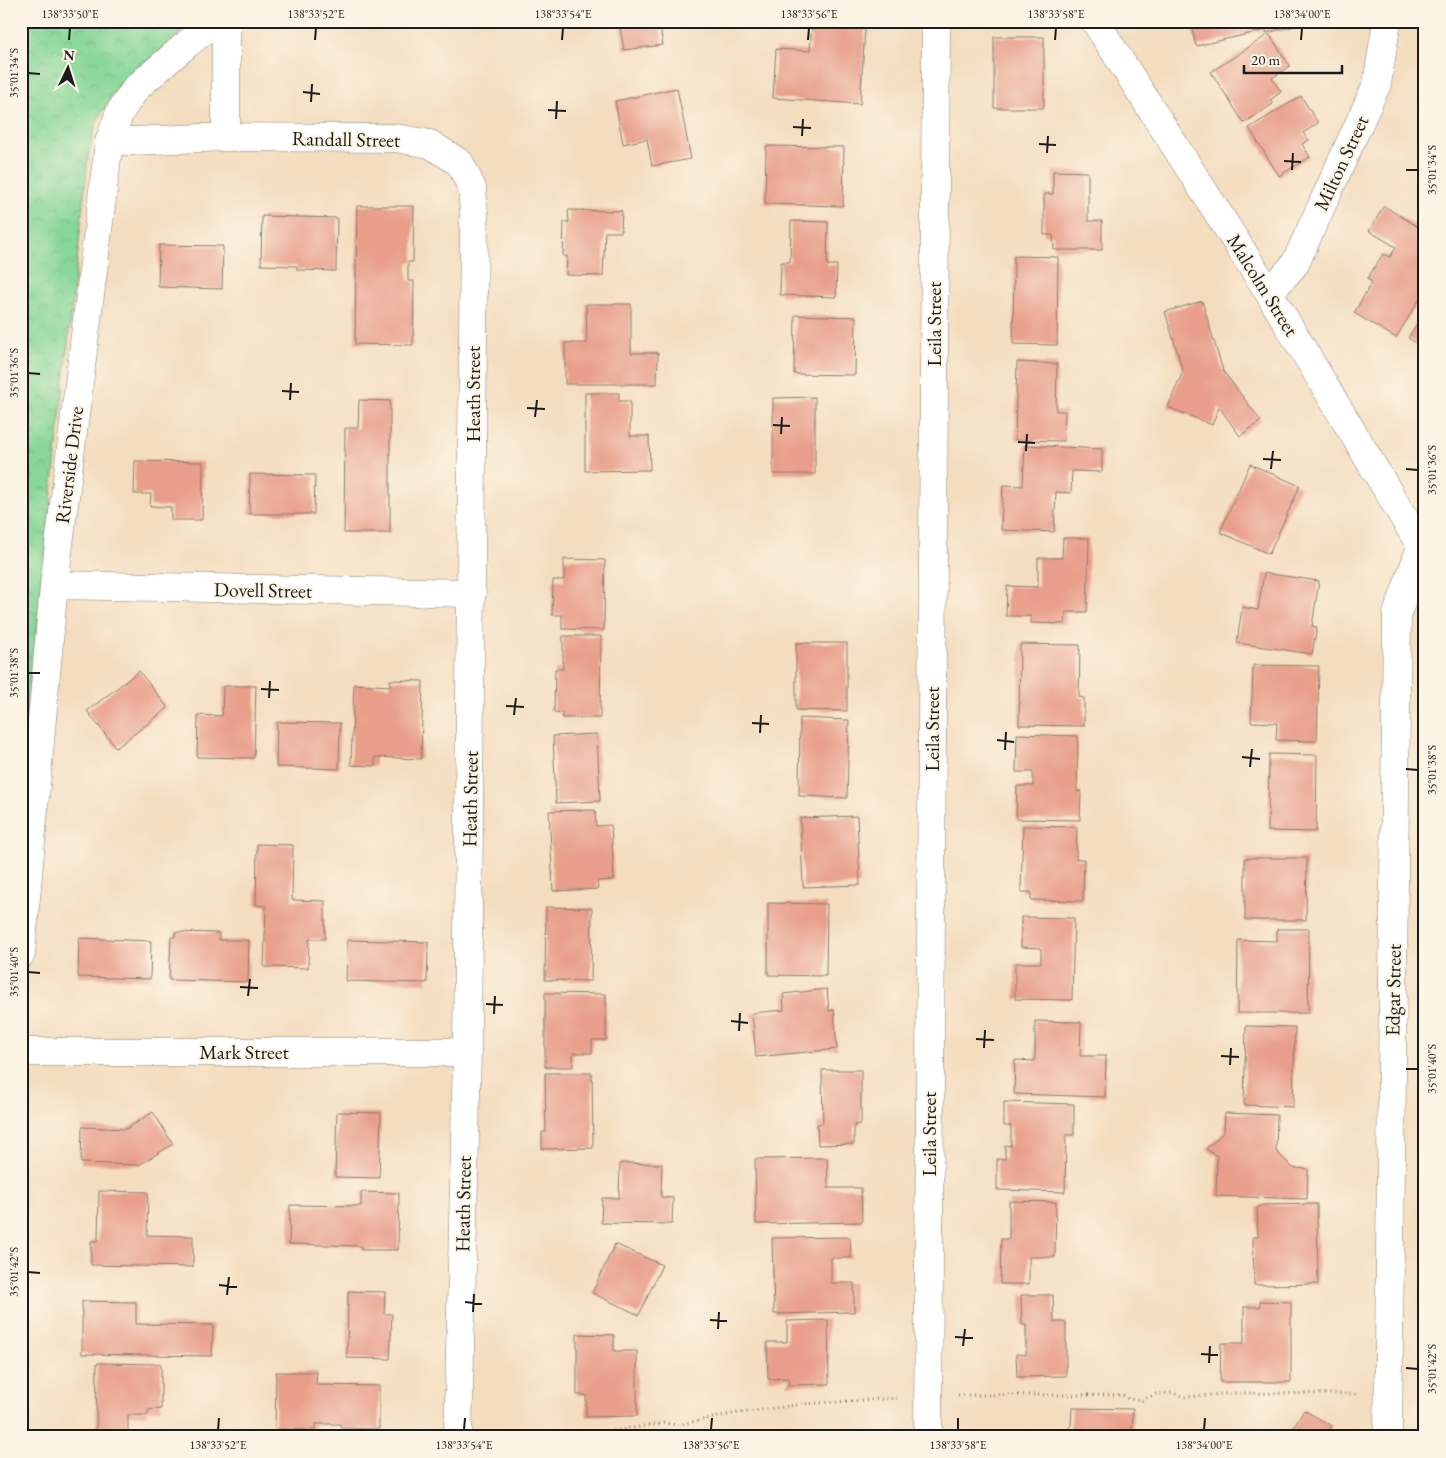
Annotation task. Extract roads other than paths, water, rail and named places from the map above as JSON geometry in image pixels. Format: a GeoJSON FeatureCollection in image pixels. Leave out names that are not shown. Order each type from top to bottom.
{"type":"FeatureCollection","features":[{"type":"Feature","properties":{"kind":"street","name":"Riverside Drive"},"geometry":{"type":"LineString","coordinates":[[21,954],[54,585],[109,142],[120,112],[136,88],[186,44],[216,21]]}},
{"type":"Feature","properties":{"kind":"street"},"geometry":{"type":"LineString","coordinates":[[226,21],[226,137]]}},
{"type":"Feature","properties":{"kind":"street","name":"Leila Street"},"geometry":{"type":"LineString","coordinates":[[928,1437],[936,21]]}},
{"type":"Feature","properties":{"kind":"street","name":"Malcolm Street"},"geometry":{"type":"LineString","coordinates":[[1095,21],[1269,293],[1423,550]]}},
{"type":"Feature","properties":{"kind":"street","name":"Milton Street"},"geometry":{"type":"LineString","coordinates":[[1269,293],[1295,264],[1377,84],[1387,21]]}},
{"type":"Feature","properties":{"kind":"street","name":"Randall Street"},"geometry":{"type":"LineString","coordinates":[[109,142],[226,137],[396,138],[430,144],[460,163]]}},
{"type":"Feature","properties":{"kind":"street","name":"Heath Street"},"geometry":{"type":"LineString","coordinates":[[458,1437],[467,1052],[474,214],[472,188],[460,163]]}},
{"type":"Feature","properties":{"kind":"street","name":"Edgar Street"},"geometry":{"type":"LineString","coordinates":[[1388,1437],[1397,614],[1423,550]]}},
{"type":"Feature","properties":{"kind":"street","name":"Dovell Street"},"geometry":{"type":"LineString","coordinates":[[54,585],[472,593]]}},
{"type":"Feature","properties":{"kind":"street","name":"Mark Street"},"geometry":{"type":"LineString","coordinates":[[21,1052],[467,1052]]}}]}
